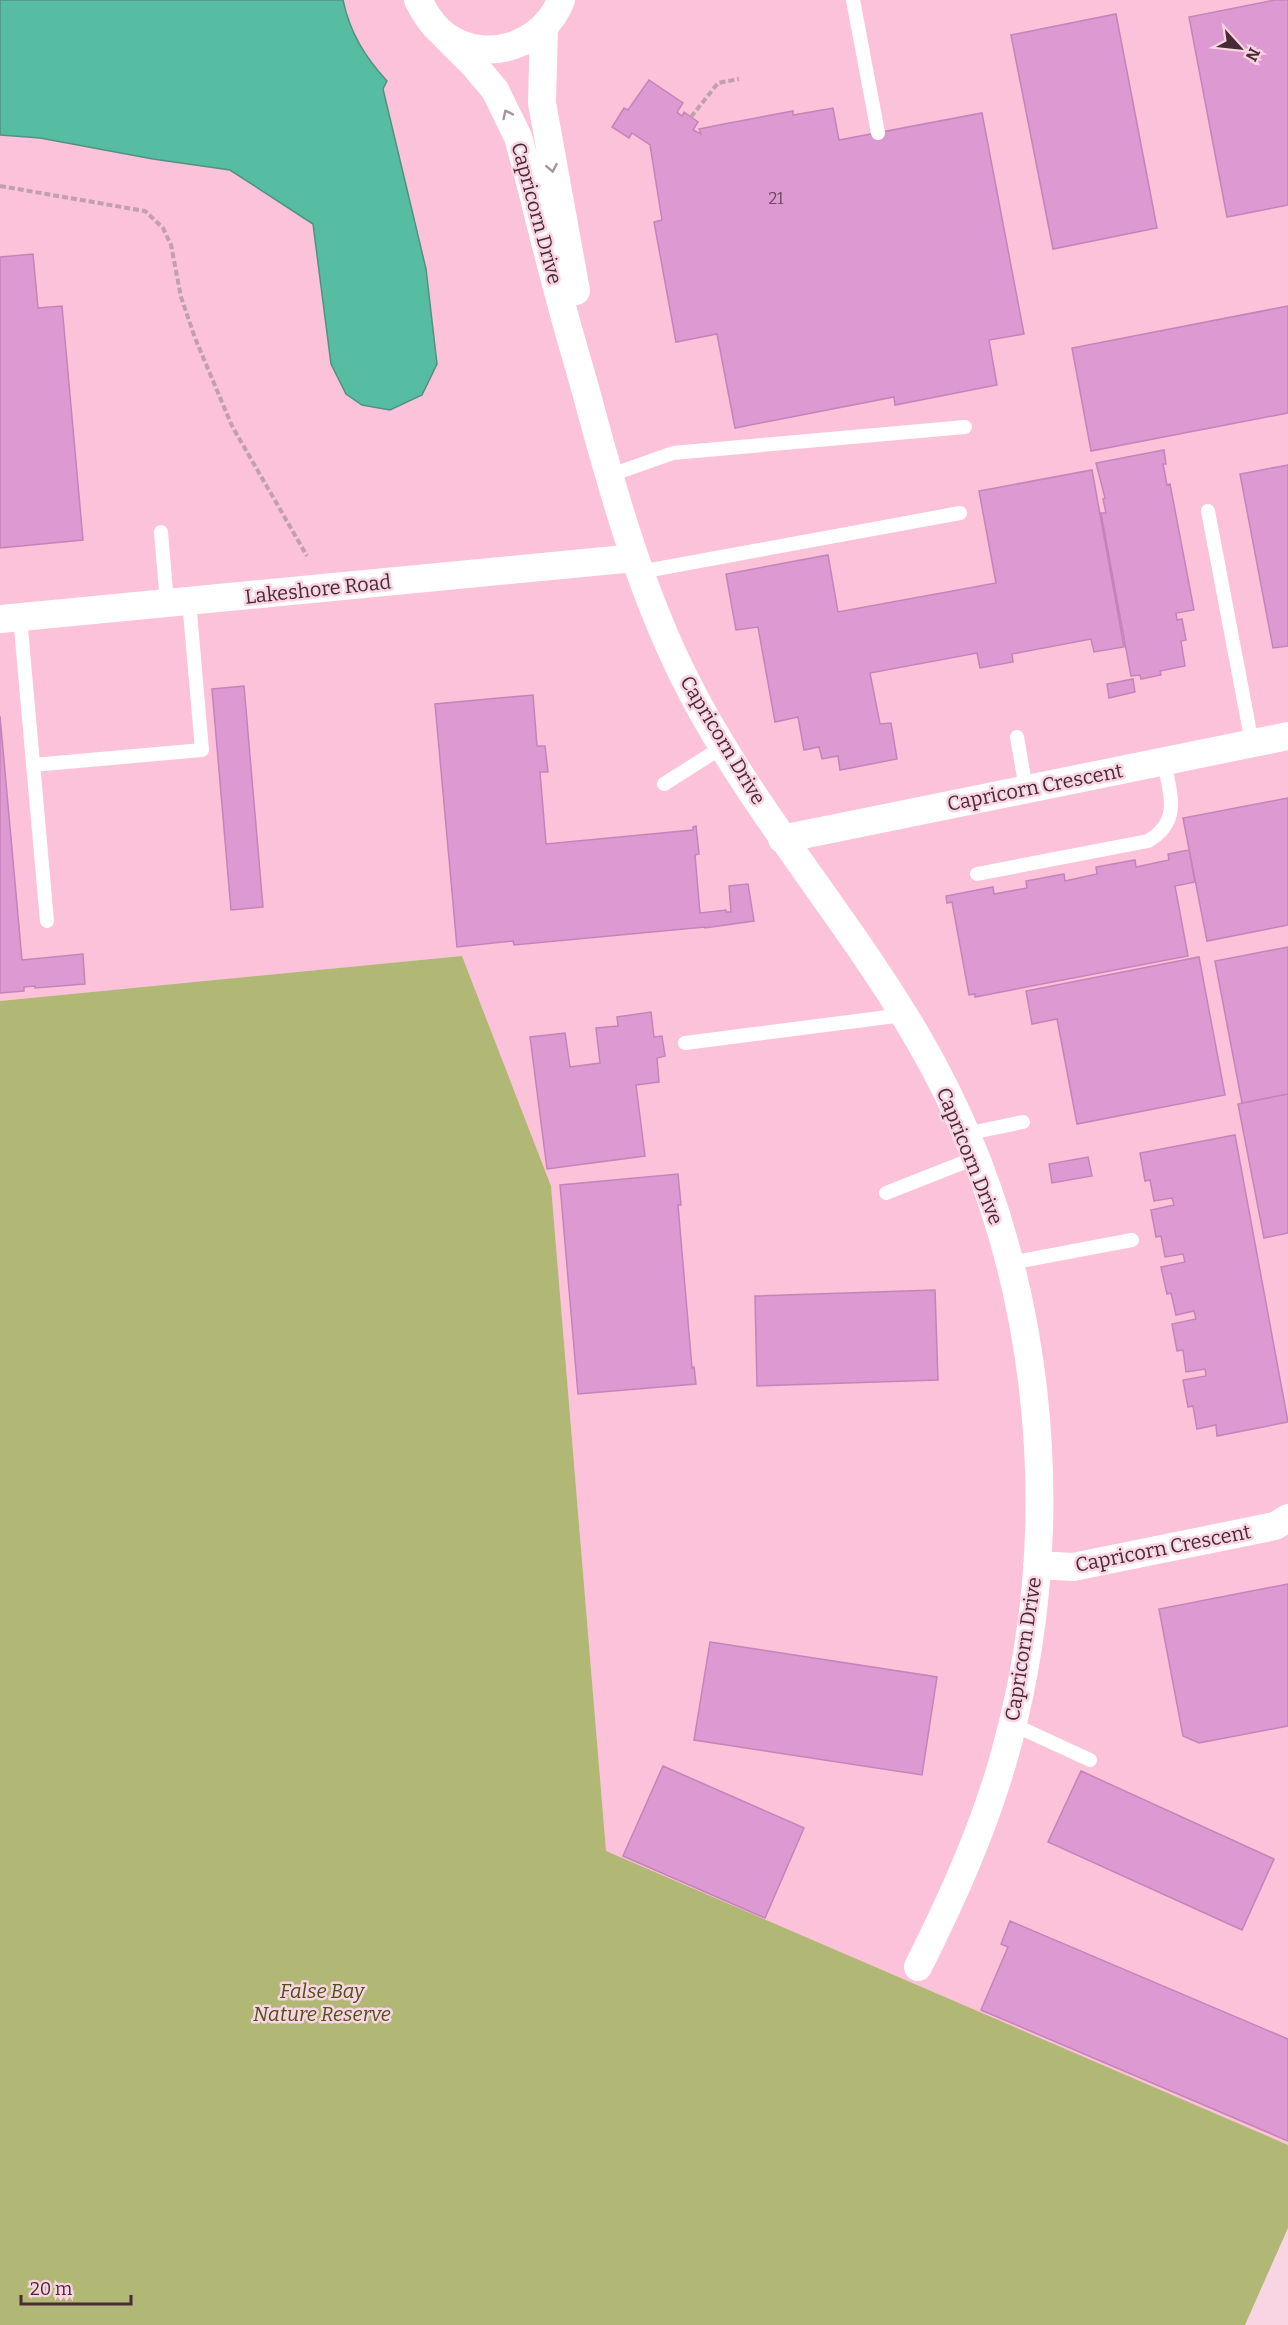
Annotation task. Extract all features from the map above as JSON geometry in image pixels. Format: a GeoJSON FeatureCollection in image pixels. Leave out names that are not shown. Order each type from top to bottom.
{"type":"FeatureCollection","features":[{"type":"Feature","properties":{"kind":"street","name":"Capricorn Drive"},"geometry":{"type":"LineString","coordinates":[[418,0],[427,17],[474,64],[495,90],[518,137],[608,476],[666,640],[685,679],[724,746],[782,838],[843,923],[903,1015],[936,1071],[970,1146],[1010,1263],[1032,1369],[1038,1484],[1037,1565],[1029,1642],[1005,1754],[977,1838],[951,1902],[918,1967]]}},
{"type":"Feature","properties":{"kind":"street"},"geometry":{"type":"LineString","coordinates":[[444,35],[465,46],[489,50],[513,46],[536,35],[564,1]]}},
{"type":"Feature","properties":{"kind":"street","name":"Capricorn Drive"},"geometry":{"type":"LineString","coordinates":[[544,27],[542,103],[579,308],[591,412]]}},
{"type":"Feature","properties":{"kind":"street","name":"Lakeshore Road"},"geometry":{"type":"LineString","coordinates":[[10,618],[325,588],[638,565]]}},
{"type":"Feature","properties":{"kind":"street","name":"Capricorn Crescent"},"geometry":{"type":"LineString","coordinates":[[782,838],[1288,736]]}},
{"type":"Feature","properties":{"kind":"street","name":"Capricorn Crescent"},"geometry":{"type":"LineString","coordinates":[[1037,1565],[1073,1567],[1275,1526],[1288,1518]]}},
{"type":"Feature","properties":{"kind":"lane"},"geometry":{"type":"LineString","coordinates":[[853,0],[878,133]]}},
{"type":"Feature","properties":{"kind":"lane"},"geometry":{"type":"LineString","coordinates":[[608,476],[673,453],[964,428]]}},
{"type":"Feature","properties":{"kind":"lane"},"geometry":{"type":"LineString","coordinates":[[1208,511],[1252,743]]}},
{"type":"Feature","properties":{"kind":"lane"},"geometry":{"type":"LineString","coordinates":[[638,565],[960,513]]}},
{"type":"Feature","properties":{"kind":"lane"},"geometry":{"type":"LineString","coordinates":[[33,765],[202,750],[178,602],[161,532]]}},
{"type":"Feature","properties":{"kind":"lane"},"geometry":{"type":"LineString","coordinates":[[10,618],[33,765],[47,921]]}},
{"type":"Feature","properties":{"kind":"lane"},"geometry":{"type":"LineString","coordinates":[[1017,737],[1026,789]]}},
{"type":"Feature","properties":{"kind":"lane"},"geometry":{"type":"LineString","coordinates":[[664,784],[724,746]]}},
{"type":"Feature","properties":{"kind":"lane"},"geometry":{"type":"LineString","coordinates":[[977,874],[1148,841],[1158,835],[1165,827],[1171,809],[1164,761]]}},
{"type":"Feature","properties":{"kind":"lane"},"geometry":{"type":"LineString","coordinates":[[685,1043],[903,1015]]}},
{"type":"Feature","properties":{"kind":"lane"},"geometry":{"type":"LineString","coordinates":[[886,1193],[970,1146],[1023,1122]]}},
{"type":"Feature","properties":{"kind":"lane"},"geometry":{"type":"LineString","coordinates":[[1010,1263],[1132,1239]]}},
{"type":"Feature","properties":{"kind":"lane"},"geometry":{"type":"LineString","coordinates":[[1012,1724],[1090,1760]]}},
{"type":"Feature","properties":{"kind":"path"},"geometry":{"type":"LineString","coordinates":[[691,117],[718,82],[739,79]]}},
{"type":"Feature","properties":{"kind":"path"},"geometry":{"type":"LineString","coordinates":[[0,186],[145,211],[163,228],[171,245],[181,297],[232,426],[325,588]]}},
{"type":"Feature","properties":{"kind":"shaded area"},"geometry":{"type":"Polygon","coordinates":[[[0,0],[1288,0],[1288,2145],[606,1852],[551,1186],[462,956],[0,1001],[0,0]]]}},
{"type":"Feature","properties":{"kind":"shaded area"},"geometry":{"type":"Polygon","coordinates":[[[0,0],[343,0],[359,44],[387,81],[383,89],[426,269],[437,364],[422,395],[390,410],[362,405],[346,394],[331,364],[313,224],[230,170],[153,159],[40,138],[0,135],[0,0]]]}},
{"type":"Feature","properties":{"kind":"green space","name":"False Bay Nature Reserve"},"geometry":{"type":"Polygon","coordinates":[[[462,956],[551,1186],[606,1851],[1288,2145],[1288,2228],[1245,2325],[0,2325],[0,1001],[462,956]]]}},
{"type":"Feature","properties":{"kind":"building"},"geometry":{"type":"Polygon","coordinates":[[[1275,0],[1288,0],[1288,205],[1227,217],[1189,17],[1275,0]]]}},
{"type":"Feature","properties":{"kind":"building"},"geometry":{"type":"Polygon","coordinates":[[[1116,14],[1157,228],[1053,249],[1011,35],[1116,14]]]}},
{"type":"Feature","properties":{"kind":"building"},"geometry":{"type":"Polygon","coordinates":[[[649,80],[683,103],[677,112],[682,116],[684,112],[698,122],[693,130],[701,134],[699,129],[793,111],[793,115],[833,108],[839,140],[982,113],[1024,334],[989,340],[997,385],[895,405],[894,397],[735,428],[717,334],[676,342],[654,222],[662,220],[650,145],[632,133],[629,138],[612,127],[624,108],[628,110],[649,80]]]}},
{"type":"Feature","properties":{"kind":"building"},"geometry":{"type":"Polygon","coordinates":[[[33,254],[38,308],[62,306],[83,540],[0,548],[0,257],[33,254]]]}},
{"type":"Feature","properties":{"kind":"building"},"geometry":{"type":"Polygon","coordinates":[[[1288,306],[1288,413],[1091,451],[1072,348],[1288,306]]]}},
{"type":"Feature","properties":{"kind":"building"},"geometry":{"type":"Polygon","coordinates":[[[1164,450],[1166,464],[1163,464],[1167,485],[1170,484],[1194,610],[1176,613],[1177,620],[1182,619],[1186,640],[1181,641],[1185,666],[1160,671],[1161,675],[1141,679],[1140,675],[1131,676],[1101,513],[1106,513],[1103,499],[1105,498],[1096,463],[1164,450]]]}},
{"type":"Feature","properties":{"kind":"building"},"geometry":{"type":"Polygon","coordinates":[[[1288,465],[1288,646],[1273,648],[1240,474],[1288,465]]]}},
{"type":"Feature","properties":{"kind":"building"},"geometry":{"type":"Polygon","coordinates":[[[1092,470],[1124,647],[1094,652],[1091,639],[1012,654],[1013,662],[980,668],[977,653],[870,673],[880,724],[891,723],[897,759],[840,770],[838,756],[822,759],[819,747],[804,750],[798,717],[775,722],[758,627],[736,630],[726,574],[828,555],[838,612],[996,583],[979,491],[1092,470]]]}},
{"type":"Feature","properties":{"kind":"building"},"geometry":{"type":"Polygon","coordinates":[[[1133,679],[1135,692],[1109,698],[1107,684],[1133,679]]]}},
{"type":"Feature","properties":{"kind":"building"},"geometry":{"type":"Polygon","coordinates":[[[244,686],[263,907],[231,910],[212,689],[244,686]]]}},
{"type":"Feature","properties":{"kind":"building"},"geometry":{"type":"Polygon","coordinates":[[[533,695],[537,746],[545,746],[548,772],[540,772],[546,844],[693,830],[696,826],[699,854],[695,855],[700,913],[726,910],[726,912],[731,912],[729,886],[748,884],[754,921],[705,928],[514,945],[513,941],[457,947],[435,704],[533,695]]]}},
{"type":"Feature","properties":{"kind":"building"},"geometry":{"type":"Polygon","coordinates":[[[0,716],[22,960],[83,954],[85,984],[24,987],[24,991],[0,993],[0,716]]]}},
{"type":"Feature","properties":{"kind":"building"},"geometry":{"type":"Polygon","coordinates":[[[1288,798],[1288,925],[1207,941],[1183,818],[1288,798]]]}},
{"type":"Feature","properties":{"kind":"building"},"geometry":{"type":"Polygon","coordinates":[[[1189,850],[1195,882],[1175,886],[1188,956],[975,997],[975,994],[969,995],[952,902],[947,903],[946,896],[993,887],[994,894],[1027,888],[1026,881],[1064,874],[1065,881],[1097,874],[1096,867],[1135,860],[1136,867],[1169,860],[1168,854],[1189,850]]]}},
{"type":"Feature","properties":{"kind":"building"},"geometry":{"type":"Polygon","coordinates":[[[1288,947],[1288,1094],[1242,1103],[1215,961],[1288,947]]]}},
{"type":"Feature","properties":{"kind":"building"},"geometry":{"type":"Polygon","coordinates":[[[1199,957],[1225,1095],[1077,1124],[1057,1019],[1032,1024],[1026,991],[1199,957]]]}},
{"type":"Feature","properties":{"kind":"building"},"geometry":{"type":"Polygon","coordinates":[[[651,1012],[654,1037],[662,1036],[665,1056],[657,1058],[659,1082],[636,1085],[645,1156],[547,1169],[530,1037],[565,1033],[570,1067],[600,1063],[596,1028],[618,1026],[617,1017],[651,1012]]]}},
{"type":"Feature","properties":{"kind":"building"},"geometry":{"type":"Polygon","coordinates":[[[1288,1094],[1288,1233],[1264,1238],[1238,1104],[1288,1094]]]}},
{"type":"Feature","properties":{"kind":"building"},"geometry":{"type":"Polygon","coordinates":[[[1235,1135],[1288,1422],[1217,1436],[1216,1425],[1197,1429],[1193,1406],[1188,1407],[1183,1380],[1206,1376],[1205,1369],[1186,1372],[1183,1350],[1177,1351],[1172,1324],[1196,1319],[1194,1311],[1176,1315],[1171,1293],[1167,1294],[1161,1267],[1185,1262],[1183,1254],[1165,1257],[1161,1236],[1156,1237],[1151,1210],[1174,1205],[1172,1198],[1154,1201],[1150,1180],[1145,1181],[1140,1153],[1235,1135]]]}},
{"type":"Feature","properties":{"kind":"building"},"geometry":{"type":"Polygon","coordinates":[[[1088,1157],[1092,1176],[1052,1183],[1049,1164],[1088,1157]]]}},
{"type":"Feature","properties":{"kind":"building"},"geometry":{"type":"Polygon","coordinates":[[[678,1174],[681,1205],[678,1205],[692,1368],[694,1367],[696,1384],[578,1394],[560,1185],[678,1174]]]}},
{"type":"Feature","properties":{"kind":"building"},"geometry":{"type":"Polygon","coordinates":[[[935,1290],[938,1380],[757,1386],[755,1296],[935,1290]]]}},
{"type":"Feature","properties":{"kind":"building"},"geometry":{"type":"Polygon","coordinates":[[[1288,1584],[1288,1726],[1199,1743],[1183,1736],[1159,1609],[1288,1584]]]}},
{"type":"Feature","properties":{"kind":"building"},"geometry":{"type":"Polygon","coordinates":[[[710,1642],[937,1677],[922,1775],[694,1740],[710,1642]]]}},
{"type":"Feature","properties":{"kind":"building"},"geometry":{"type":"Polygon","coordinates":[[[663,1766],[804,1828],[765,1918],[623,1856],[663,1766]]]}},
{"type":"Feature","properties":{"kind":"building"},"geometry":{"type":"Polygon","coordinates":[[[1081,1771],[1274,1859],[1242,1930],[1048,1842],[1081,1771]]]}},
{"type":"Feature","properties":{"kind":"building"},"geometry":{"type":"Polygon","coordinates":[[[1010,1921],[1288,2039],[1288,2141],[981,2010],[1008,1947],[1001,1944],[1010,1921]]]}}]}
